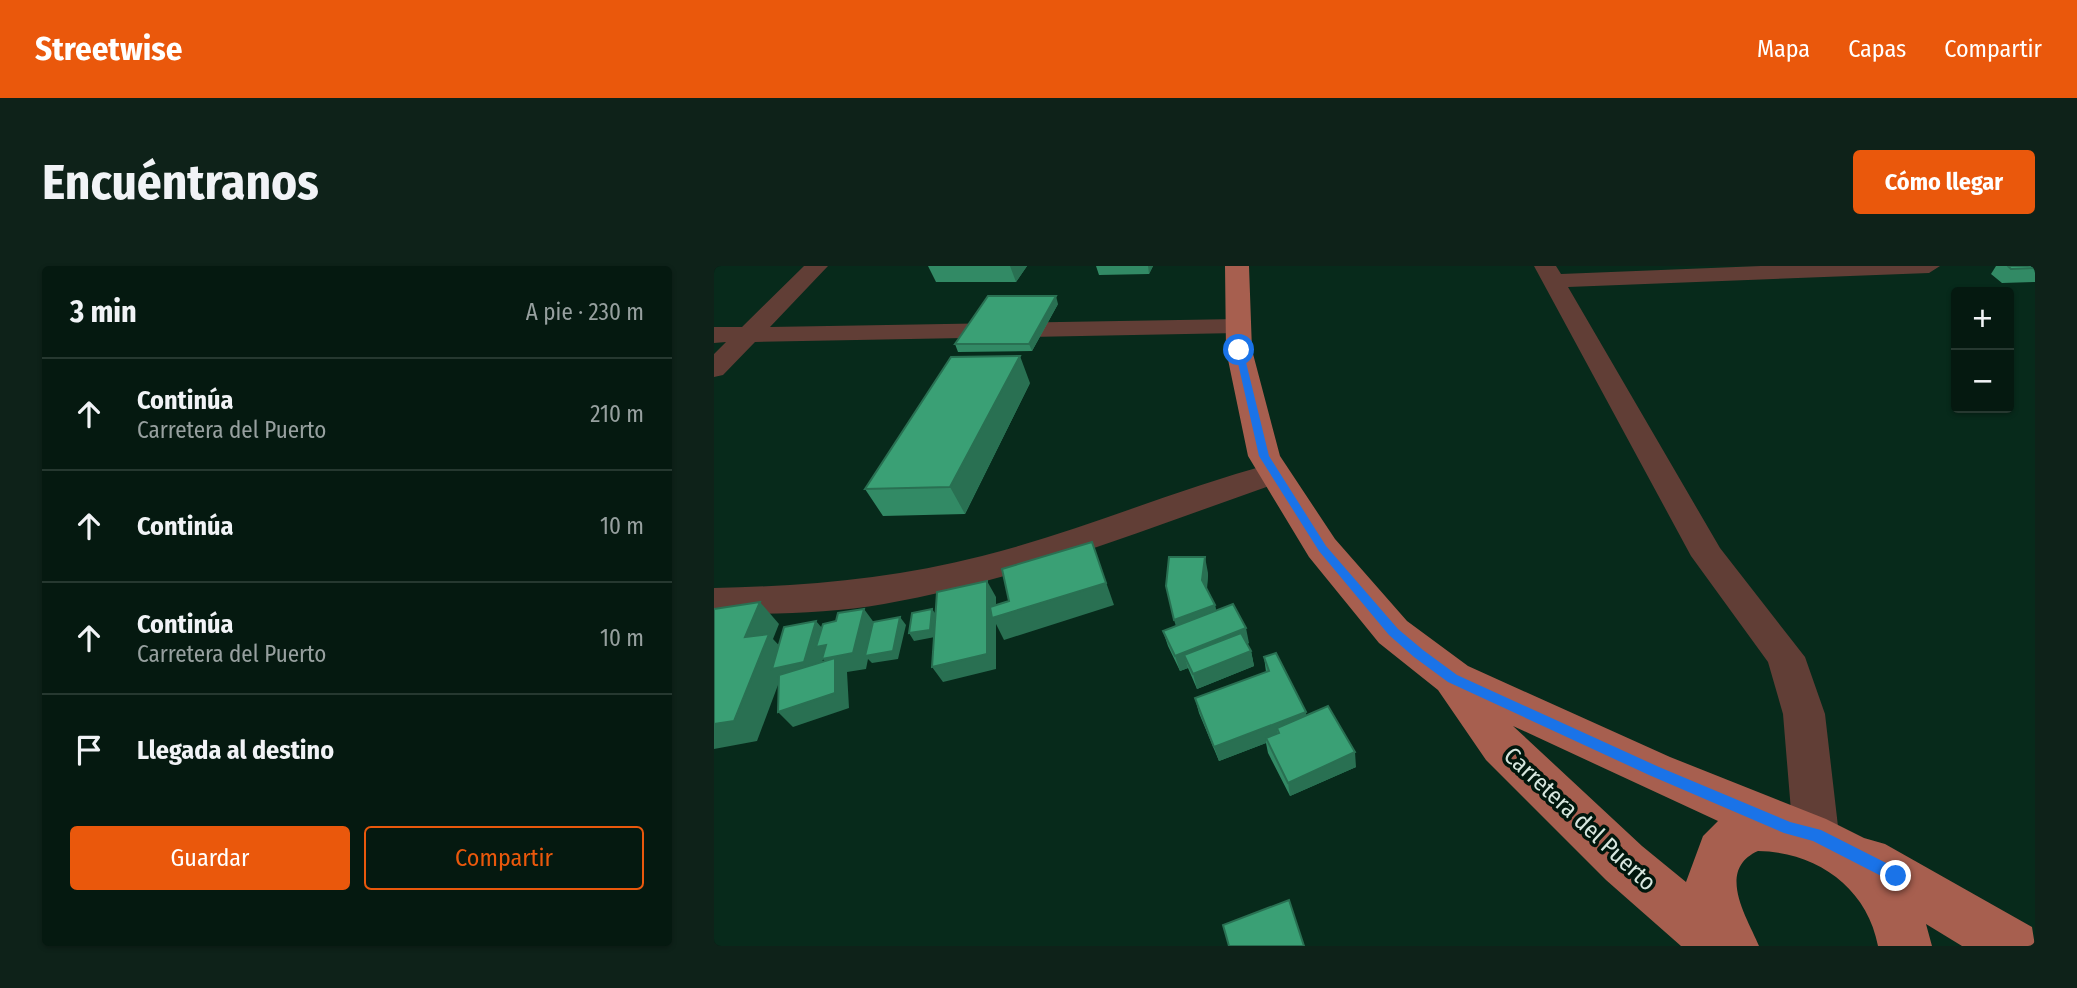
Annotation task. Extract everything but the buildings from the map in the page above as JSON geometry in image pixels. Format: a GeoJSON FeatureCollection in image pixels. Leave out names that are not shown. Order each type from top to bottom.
{"type":"FeatureCollection","features":[{"type":"Feature","properties":{"kind":"main road","name":"Carretera del Puerto"},"geometry":{"type":"LineString","coordinates":[[1237,266],[1239,350],[1264,456],[1322,548],[1394,632],[1453,678],[1654,771],[1815,838],[1896,876],[2013,946]]}},
{"type":"Feature","properties":{"kind":"main road","name":"Carretera del Puerto"},"geometry":{"type":"LineString","coordinates":[[1453,678],[1502,746],[1624,863],[1722,946]]}},
{"type":"Feature","properties":{"kind":"main road"},"geometry":{"type":"LineString","coordinates":[[1732,946],[1721,931],[1710,895],[1714,864],[1730,841],[1757,829],[1815,838],[1876,879],[1899,917],[1905,946]]}},
{"type":"Feature","properties":{"kind":"street"},"geometry":{"type":"LineString","coordinates":[[714,369],[817,266]]}},
{"type":"Feature","properties":{"kind":"street"},"geometry":{"type":"LineString","coordinates":[[1815,838],[1804,714],[1786,657],[1709,556],[1557,271],[1929,266]]}},
{"type":"Feature","properties":{"kind":"street"},"geometry":{"type":"LineString","coordinates":[[714,335],[1238,326]]}},
{"type":"Feature","properties":{"kind":"street"},"geometry":{"type":"LineString","coordinates":[[714,601],[789,599],[883,591],[1021,559],[1275,473]]}},
{"type":"Feature","properties":{"kind":"shaded area"},"geometry":{"type":"Polygon","coordinates":[[[714,266],[2035,266],[2035,946],[714,946],[714,266]]]}},
{"type":"Feature","properties":{"kind":"route"},"geometry":{"type":"LineString","coordinates":[[1239,350],[1264,456],[1322,548],[1394,632],[1418,654],[1453,678],[1654,771],[1789,828],[1815,835],[1896,876]]}}]}
